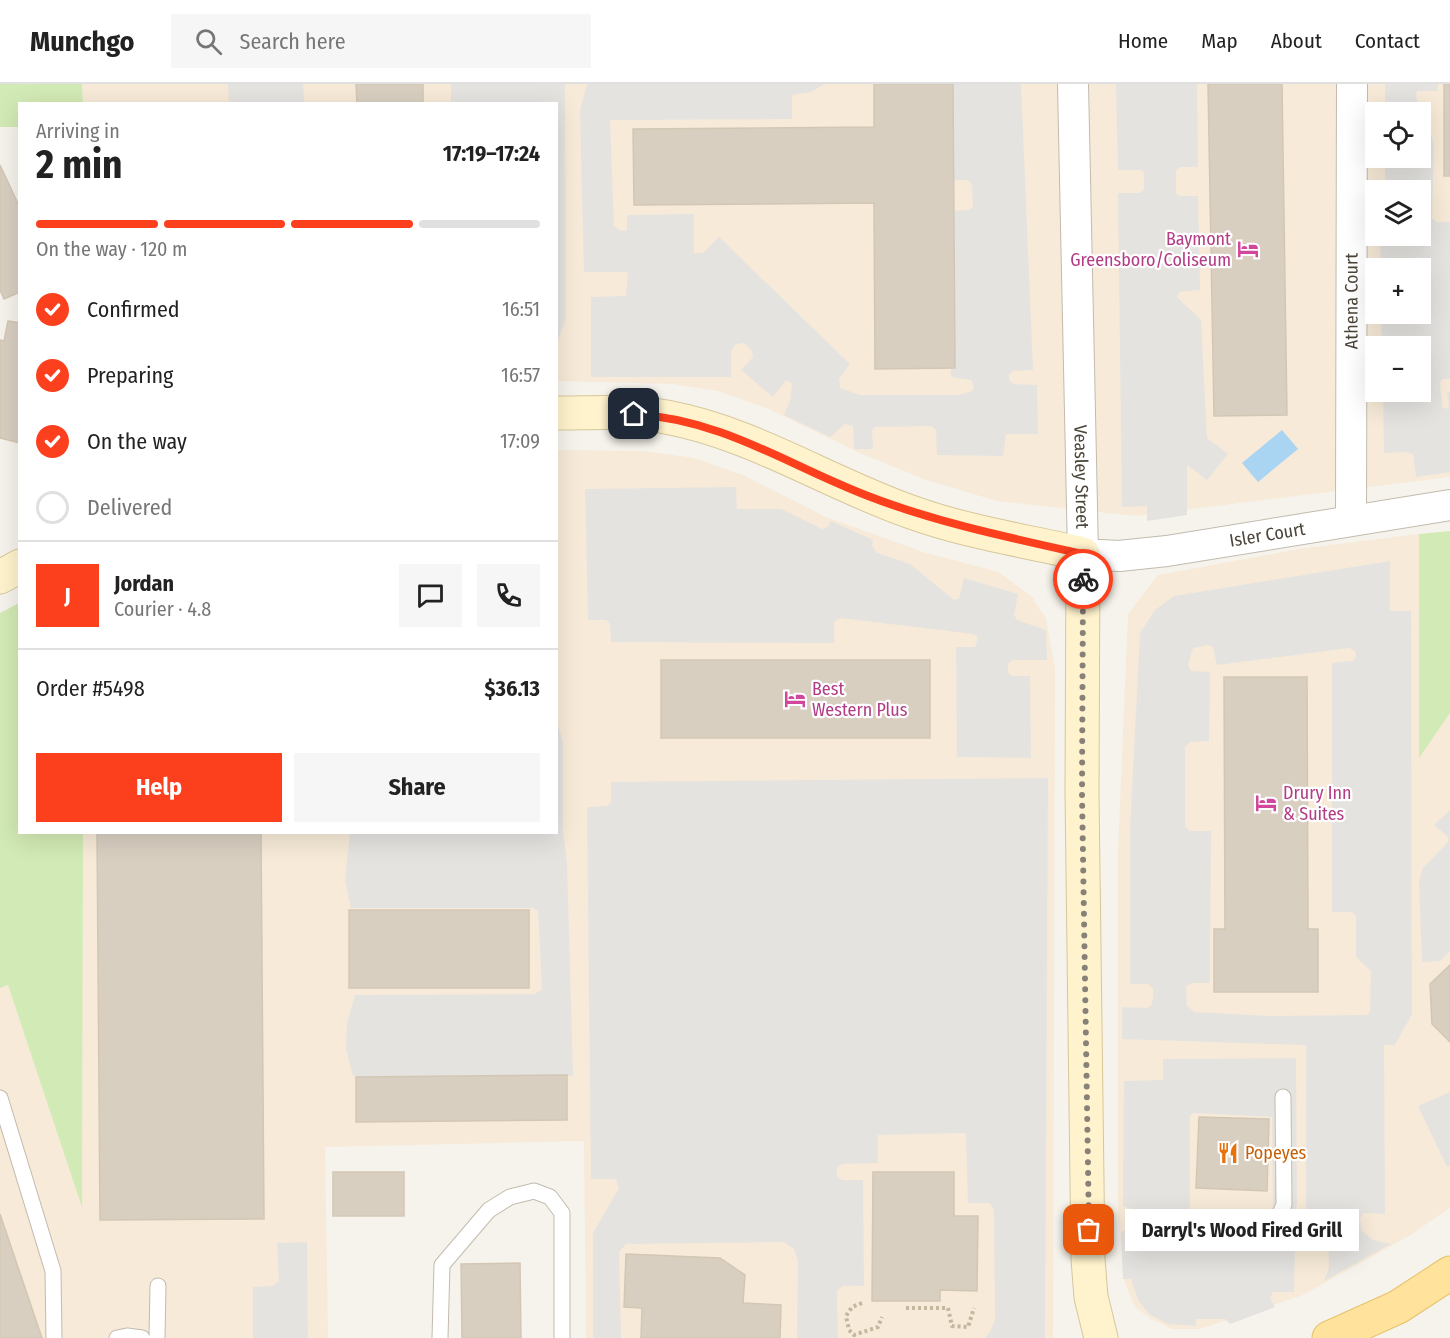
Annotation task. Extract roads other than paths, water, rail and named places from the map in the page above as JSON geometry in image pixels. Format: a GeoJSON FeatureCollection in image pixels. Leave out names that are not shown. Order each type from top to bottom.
{"type":"FeatureCollection","features":[{"type":"Feature","properties":{"kind":"main road"},"geometry":{"type":"LineString","coordinates":[[1329,1338],[1398,1307],[1450,1273]]}},
{"type":"Feature","properties":{"kind":"street","name":"Veasley Street"},"geometry":{"type":"LineString","coordinates":[[1074,84],[1083,554],[1082,793],[1088,1259],[1091,1298],[1101,1338]]}},
{"type":"Feature","properties":{"kind":"street","name":"Athena Court"},"geometry":{"type":"LineString","coordinates":[[1352,84],[1352,519]]}},
{"type":"Feature","properties":{"kind":"street"},"geometry":{"type":"LineString","coordinates":[[558,413],[664,416],[699,424],[743,438],[865,495],[913,513],[1083,554]]}},
{"type":"Feature","properties":{"kind":"street","name":"Isler Court"},"geometry":{"type":"LineString","coordinates":[[1083,554],[1119,556],[1167,551],[1352,519],[1450,505]]}},
{"type":"Feature","properties":{"kind":"street"},"geometry":{"type":"LineString","coordinates":[[0,578],[18,567]]}},
{"type":"Feature","properties":{"kind":"lane"},"geometry":{"type":"LineString","coordinates":[[1248,1232],[1268,1228],[1278,1218],[1284,1205],[1283,1097]]}},
{"type":"Feature","properties":{"kind":"lane"},"geometry":{"type":"LineString","coordinates":[[0,1098],[53,1271],[54,1338]]}},
{"type":"Feature","properties":{"kind":"lane"},"geometry":{"type":"LineString","coordinates":[[440,1338],[442,1265],[471,1235],[489,1210],[510,1197],[534,1191],[550,1197],[561,1213],[562,1338]]}},
{"type":"Feature","properties":{"kind":"lane"},"geometry":{"type":"LineString","coordinates":[[157,1338],[158,1286]]}},
{"type":"Feature","properties":{"kind":"lane"},"geometry":{"type":"LineString","coordinates":[[117,1338],[127,1336],[142,1338]]}},
{"type":"Feature","properties":{"kind":"water"},"geometry":{"type":"Polygon","coordinates":[[[1282,430],[1298,449],[1258,482],[1242,463],[1282,430]]]}},
{"type":"Feature","properties":{"kind":"place","name":"Baymont Greensboro/Coliseum"},"geometry":{"type":"Point","coordinates":[1248,249]}},
{"type":"Feature","properties":{"kind":"place","name":"Best Western Plus"},"geometry":{"type":"Point","coordinates":[795,699]}},
{"type":"Feature","properties":{"kind":"place","name":"Drury Inn & Suites"},"geometry":{"type":"Point","coordinates":[1266,803]}},
{"type":"Feature","properties":{"kind":"place","name":"Popeyes"},"geometry":{"type":"Point","coordinates":[1228,1153]}},
{"type":"Feature","properties":{"kind":"place","name":"Darryl's Wood Fired Grill"},"geometry":{"type":"Point","coordinates":[1089,1230]}}]}
